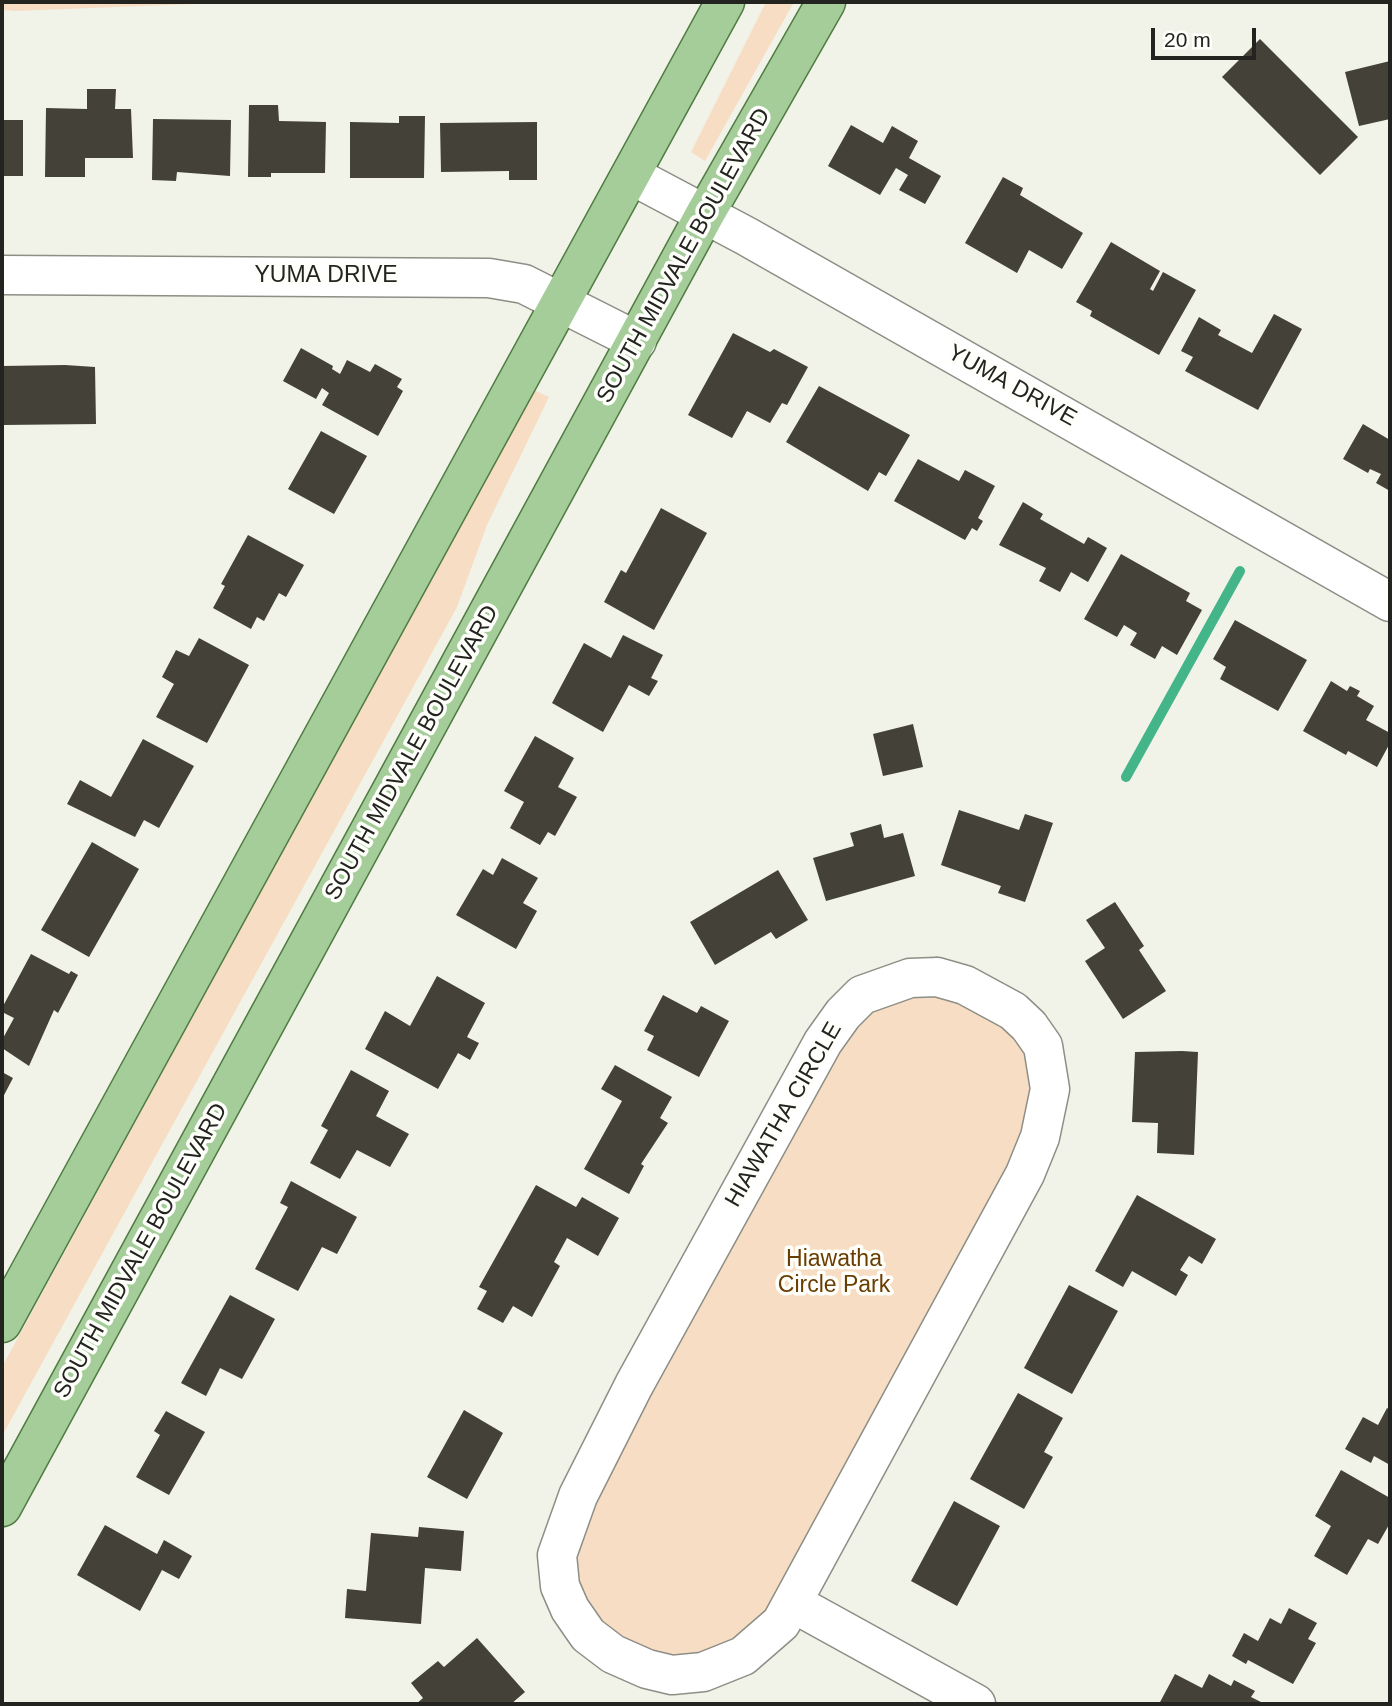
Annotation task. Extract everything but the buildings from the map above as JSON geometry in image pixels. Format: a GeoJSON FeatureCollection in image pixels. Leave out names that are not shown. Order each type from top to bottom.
{"type":"FeatureCollection","features":[{"type":"Feature","properties":{"kind":"main road"},"geometry":{"type":"LineString","coordinates":[[2,1323],[725,2]]}},
{"type":"Feature","properties":{"kind":"main road","name":"SOUTH MIDVALE BOULEVARD"},"geometry":{"type":"LineString","coordinates":[[2,1507],[705,214],[826,2]]}},
{"type":"Feature","properties":{"kind":"street","name":"YUMA DRIVE"},"geometry":{"type":"LineString","coordinates":[[631,175],[705,214],[1390,601]]}},
{"type":"Feature","properties":{"kind":"street","name":"YUMA DRIVE"},"geometry":{"type":"LineString","coordinates":[[2,275],[466,277],[524,284],[637,341]]}},
{"type":"Feature","properties":{"kind":"street","name":"HIAWATHA CIRCLE"},"geometry":{"type":"LineString","coordinates":[[937,977],[989,996],[1029,1026],[1043,1046],[1049,1067],[1047,1116],[1025,1174],[793,1602],[781,1623],[743,1656],[703,1672],[672,1675],[647,1669],[613,1654],[588,1635],[570,1609],[561,1586],[557,1555],[578,1496],[634,1385],[822,1042],[843,1014],[862,995],[910,978],[937,977]]}},
{"type":"Feature","properties":{"kind":"street"},"geometry":{"type":"LineString","coordinates":[[793,1602],[976,1704]]}},
{"type":"Feature","properties":{"kind":"green space"},"geometry":{"type":"Polygon","coordinates":[[[2,2],[244,2],[15,11],[2,10],[2,2]]]}},
{"type":"Feature","properties":{"kind":"green space"},"geometry":{"type":"Polygon","coordinates":[[[766,2],[794,2],[705,161],[691,152],[766,2]]]}},
{"type":"Feature","properties":{"kind":"green space"},"geometry":{"type":"Polygon","coordinates":[[[534,390],[549,397],[487,525],[457,607],[2,1436],[2,1367],[534,390]]]}},
{"type":"Feature","properties":{"kind":"green space","name":"Hiawatha Circle Park"},"geometry":{"type":"Polygon","coordinates":[[[913,995],[935,995],[981,1011],[1016,1037],[1027,1054],[1032,1070],[1030,1112],[1009,1166],[768,1613],[747,1633],[699,1656],[673,1658],[621,1639],[600,1624],[577,1582],[575,1556],[580,1535],[649,1393],[837,1051],[872,1009],[913,995]]]}},
{"type":"Feature","properties":{"kind":"waterway"},"geometry":{"type":"LineString","coordinates":[[1126,777],[1240,571]]}}]}
